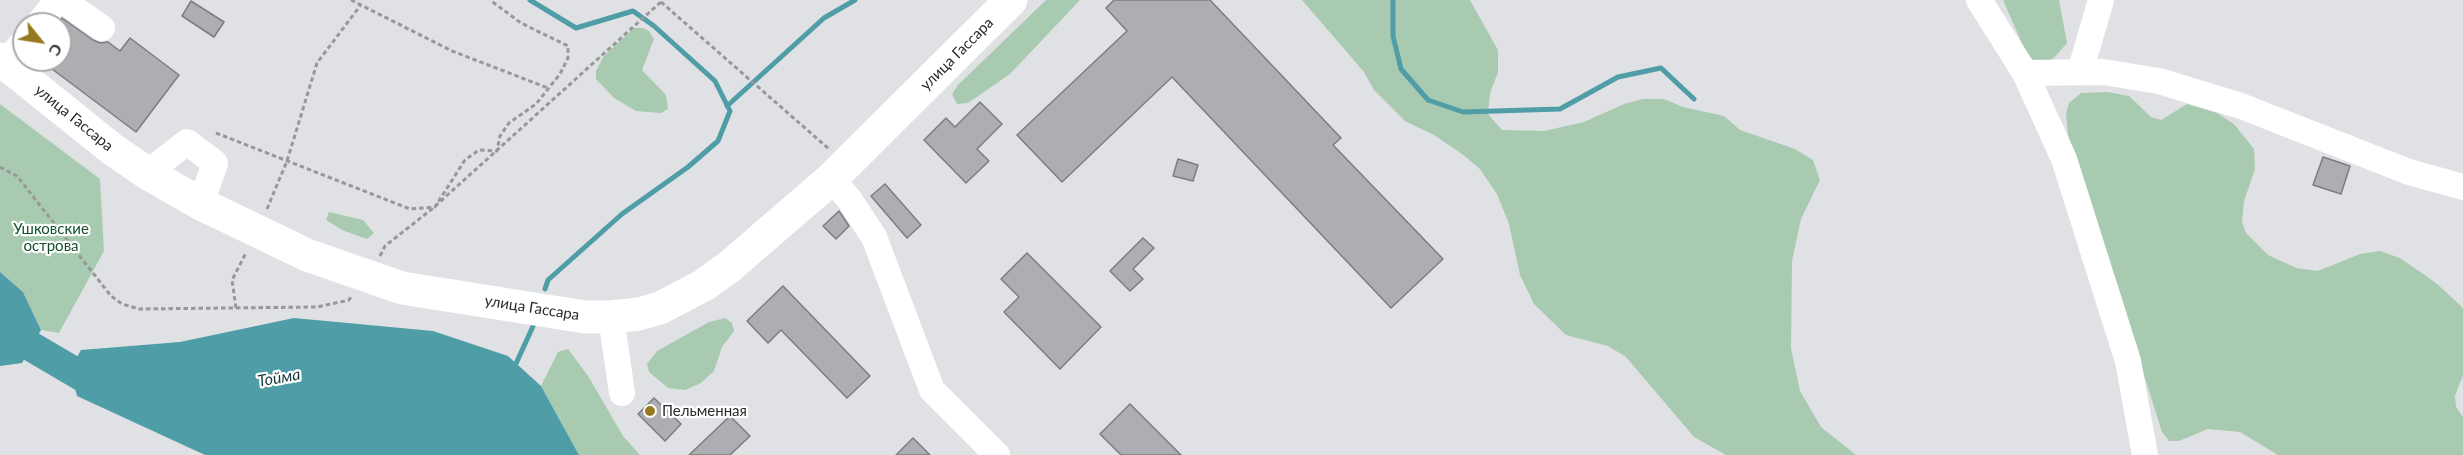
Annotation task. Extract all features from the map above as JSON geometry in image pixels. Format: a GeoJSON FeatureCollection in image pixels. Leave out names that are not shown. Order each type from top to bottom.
{"type":"FeatureCollection","features":[{"type":"Feature","properties":{"kind":"main road","name":"улица Гассара"},"geometry":{"type":"LineString","coordinates":[[10,54],[112,149],[147,173],[201,204],[307,255],[402,288],[585,317],[611,317],[639,314],[660,308],[704,285],[729,267],[838,171],[1011,0]]}},
{"type":"Feature","properties":{"kind":"street"},"geometry":{"type":"LineString","coordinates":[[49,12],[60,0],[102,28]]}},
{"type":"Feature","properties":{"kind":"street"},"geometry":{"type":"LineString","coordinates":[[1979,0],[2025,73],[2064,159],[2124,350],[2145,455]]}},
{"type":"Feature","properties":{"kind":"street"},"geometry":{"type":"LineString","coordinates":[[2080,72],[2101,0]]}},
{"type":"Feature","properties":{"kind":"street"},"geometry":{"type":"LineString","coordinates":[[2025,73],[2103,72],[2159,81],[2241,106],[2409,171],[2463,186]]}},
{"type":"Feature","properties":{"kind":"street"},"geometry":{"type":"LineString","coordinates":[[147,173],[187,142],[215,162],[201,204]]}},
{"type":"Feature","properties":{"kind":"street"},"geometry":{"type":"LineString","coordinates":[[838,171],[849,199],[874,237],[932,390],[997,455]]}},
{"type":"Feature","properties":{"kind":"street"},"geometry":{"type":"LineString","coordinates":[[611,317],[622,393]]}},
{"type":"Feature","properties":{"kind":"path"},"geometry":{"type":"LineString","coordinates":[[351,0],[452,51],[548,88]]}},
{"type":"Feature","properties":{"kind":"path"},"geometry":{"type":"LineString","coordinates":[[490,0],[521,23],[568,46],[568,58],[560,74],[536,104],[509,123],[500,136],[497,150]]}},
{"type":"Feature","properties":{"kind":"path"},"geometry":{"type":"LineString","coordinates":[[0,167],[17,176],[111,297],[122,304],[139,309],[317,307],[349,300],[368,277],[385,246],[435,207],[662,1],[762,90],[838,171]]}},
{"type":"Feature","properties":{"kind":"path"},"geometry":{"type":"LineString","coordinates":[[236,308],[232,279],[256,232],[287,161],[317,63],[360,6]]}},
{"type":"Feature","properties":{"kind":"path"},"geometry":{"type":"LineString","coordinates":[[216,133],[410,209],[435,207]]}},
{"type":"Feature","properties":{"kind":"path"},"geometry":{"type":"LineString","coordinates":[[435,207],[465,160],[479,150],[497,150]]}},
{"type":"Feature","properties":{"kind":"green space"},"geometry":{"type":"Polygon","coordinates":[[[1046,0],[1080,0],[1010,74],[968,103],[957,104],[952,94],[958,85],[1046,0]]]}},
{"type":"Feature","properties":{"kind":"green space"},"geometry":{"type":"Polygon","coordinates":[[[1302,0],[1470,0],[1498,50],[1498,72],[1490,93],[1488,114],[1502,130],[1544,131],[1584,122],[1624,104],[1643,99],[1664,99],[1683,107],[1724,116],[1740,130],[1795,149],[1813,160],[1820,180],[1801,219],[1792,261],[1791,348],[1800,391],[1821,427],[1856,455],[1726,455],[1694,437],[1626,357],[1608,346],[1566,335],[1534,304],[1520,275],[1509,224],[1497,194],[1479,168],[1434,135],[1405,121],[1374,90],[1364,72],[1302,0]]]}},
{"type":"Feature","properties":{"kind":"green space"},"geometry":{"type":"Polygon","coordinates":[[[2003,0],[2059,0],[2067,43],[2054,58],[2045,63],[2034,61],[2027,55],[2003,0]]]}},
{"type":"Feature","properties":{"kind":"green space"},"geometry":{"type":"Polygon","coordinates":[[[634,28],[649,31],[654,39],[642,70],[666,95],[668,109],[661,113],[636,111],[614,98],[596,79],[596,71],[604,56],[634,28]]]}},
{"type":"Feature","properties":{"kind":"green space"},"geometry":{"type":"Polygon","coordinates":[[[2108,92],[2129,96],[2151,117],[2161,120],[2187,104],[2217,113],[2234,124],[2254,149],[2255,169],[2244,201],[2242,222],[2246,233],[2268,255],[2296,268],[2318,271],[2360,254],[2380,251],[2400,258],[2436,283],[2461,306],[2463,309],[2463,375],[2455,396],[2456,407],[2463,417],[2463,455],[2278,455],[2240,432],[2208,429],[2179,441],[2169,441],[2162,432],[2068,135],[2066,114],[2069,103],[2081,93],[2108,92]]]}},
{"type":"Feature","properties":{"kind":"green space","name":"Ушковские острова"},"geometry":{"type":"Polygon","coordinates":[[[0,104],[100,179],[104,251],[59,333],[41,330],[23,292],[0,272],[0,104]]]}},
{"type":"Feature","properties":{"kind":"green space"},"geometry":{"type":"Polygon","coordinates":[[[329,212],[363,220],[374,233],[367,239],[342,230],[326,220],[329,212]]]}},
{"type":"Feature","properties":{"kind":"green space"},"geometry":{"type":"Polygon","coordinates":[[[725,318],[732,323],[734,331],[722,347],[714,371],[701,383],[685,390],[668,388],[649,372],[647,364],[657,351],[709,322],[725,318]]]}},
{"type":"Feature","properties":{"kind":"green space"},"geometry":{"type":"Polygon","coordinates":[[[568,349],[588,376],[623,436],[640,455],[579,455],[541,386],[558,352],[568,349]]]}},
{"type":"Feature","properties":{"kind":"water"},"geometry":{"type":"Polygon","coordinates":[[[0,272],[23,292],[41,330],[22,363],[0,366],[0,272]]]}},
{"type":"Feature","properties":{"kind":"water"},"geometry":{"type":"Polygon","coordinates":[[[294,318],[433,331],[508,356],[541,386],[579,455],[205,455],[77,396],[70,369],[81,350],[180,342],[294,318]]]}},
{"type":"Feature","properties":{"kind":"building"},"geometry":{"type":"Polygon","coordinates":[[[1114,0],[1210,0],[1341,138],[1333,145],[1443,259],[1391,308],[1172,77],[1062,182],[1017,135],[1127,31],[1106,8],[1114,0]]]}},
{"type":"Feature","properties":{"kind":"building"},"geometry":{"type":"Polygon","coordinates":[[[191,1],[224,22],[214,37],[182,16],[191,1]]]}},
{"type":"Feature","properties":{"kind":"building"},"geometry":{"type":"Polygon","coordinates":[[[72,25],[93,40],[100,43],[108,42],[120,51],[130,38],[179,75],[136,132],[56,72],[72,72],[72,25]]]}},
{"type":"Feature","properties":{"kind":"building"},"geometry":{"type":"Polygon","coordinates":[[[980,102],[1002,124],[977,149],[989,161],[966,183],[924,140],[946,118],[955,127],[980,102]]]}},
{"type":"Feature","properties":{"kind":"building"},"geometry":{"type":"Polygon","coordinates":[[[2323,157],[2350,166],[2341,194],[2313,185],[2323,157]]]}},
{"type":"Feature","properties":{"kind":"building"},"geometry":{"type":"Polygon","coordinates":[[[1178,159],[1198,165],[1193,181],[1173,176],[1178,159]]]}},
{"type":"Feature","properties":{"kind":"building"},"geometry":{"type":"Polygon","coordinates":[[[885,184],[921,225],[907,238],[871,196],[885,184]]]}},
{"type":"Feature","properties":{"kind":"building"},"geometry":{"type":"Polygon","coordinates":[[[839,211],[849,226],[836,239],[823,226],[839,211]]]}},
{"type":"Feature","properties":{"kind":"building"},"geometry":{"type":"Polygon","coordinates":[[[1143,238],[1154,248],[1133,269],[1143,279],[1130,291],[1110,271],[1143,238]]]}},
{"type":"Feature","properties":{"kind":"building"},"geometry":{"type":"Polygon","coordinates":[[[1027,253],[1101,327],[1060,369],[1004,312],[1019,297],[1001,279],[1027,253]]]}},
{"type":"Feature","properties":{"kind":"building"},"geometry":{"type":"Polygon","coordinates":[[[783,286],[870,376],[847,398],[781,330],[768,343],[747,321],[783,286]]]}},
{"type":"Feature","properties":{"kind":"building"},"geometry":{"type":"Polygon","coordinates":[[[654,398],[681,424],[665,441],[638,414],[654,398]]]}},
{"type":"Feature","properties":{"kind":"building"},"geometry":{"type":"Polygon","coordinates":[[[1130,404],[1181,455],[1121,455],[1100,434],[1130,404]]]}},
{"type":"Feature","properties":{"kind":"building"},"geometry":{"type":"Polygon","coordinates":[[[730,416],[750,436],[730,455],[689,455],[730,416]]]}},
{"type":"Feature","properties":{"kind":"building"},"geometry":{"type":"Polygon","coordinates":[[[913,438],[930,455],[896,455],[913,438]]]}},
{"type":"Feature","properties":{"kind":"waterway"},"geometry":{"type":"LineString","coordinates":[[530,0],[576,28],[633,11],[654,26],[715,81],[730,111],[718,141],[688,167],[622,214],[548,280],[545,289]]}},
{"type":"Feature","properties":{"kind":"waterway"},"geometry":{"type":"LineString","coordinates":[[727,106],[824,18],[855,0]]}},
{"type":"Feature","properties":{"kind":"waterway"},"geometry":{"type":"LineString","coordinates":[[1393,0],[1393,36],[1401,69],[1428,100],[1463,112],[1560,109],[1618,77],[1661,68],[1694,99]]}},
{"type":"Feature","properties":{"kind":"waterway"},"geometry":{"type":"LineString","coordinates":[[514,368],[534,324]]}},
{"type":"Feature","properties":{"kind":"waterway","name":"Тойма"},"geometry":{"type":"LineString","coordinates":[[0,347],[15,337],[95,384],[107,386]]}},
{"type":"Feature","properties":{"kind":"place","name":"Пельменная"},"geometry":{"type":"Point","coordinates":[650,411]}}]}
